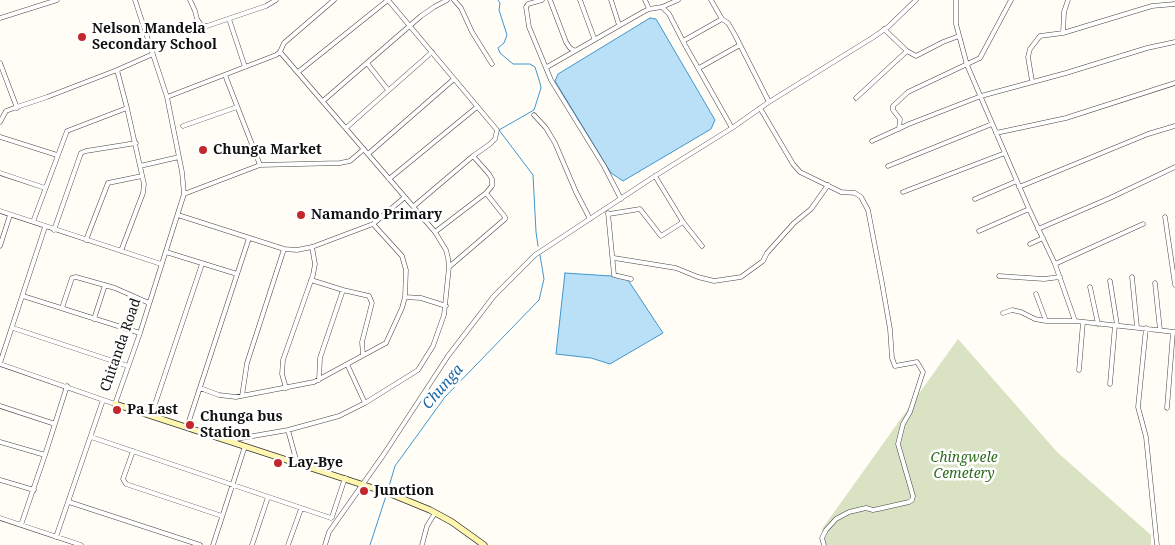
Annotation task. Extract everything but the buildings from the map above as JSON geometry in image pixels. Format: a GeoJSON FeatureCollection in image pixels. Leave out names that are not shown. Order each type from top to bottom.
{"type":"FeatureCollection","features":[{"type":"Feature","properties":{"kind":"street"},"geometry":{"type":"LineString","coordinates":[[0,18],[57,0]]}},
{"type":"Feature","properties":{"kind":"street","name":"Chitanda Road"},"geometry":{"type":"LineString","coordinates":[[135,0],[168,97],[184,194],[140,333],[115,404],[392,494],[452,522],[484,545]]}},
{"type":"Feature","properties":{"kind":"street"},"geometry":{"type":"LineString","coordinates":[[190,0],[201,25],[207,26],[266,6],[276,0]]}},
{"type":"Feature","properties":{"kind":"street"},"geometry":{"type":"LineString","coordinates":[[168,97],[276,55],[280,52],[284,43],[334,0]]}},
{"type":"Feature","properties":{"kind":"street"},"geometry":{"type":"LineString","coordinates":[[298,72],[388,0],[497,130],[497,134],[490,144],[414,206]]}},
{"type":"Feature","properties":{"kind":"street"},"geometry":{"type":"LineString","coordinates":[[323,101],[434,7],[448,0]]}},
{"type":"Feature","properties":{"kind":"street"},"geometry":{"type":"LineString","coordinates":[[454,0],[492,64]]}},
{"type":"Feature","properties":{"kind":"street"},"geometry":{"type":"LineString","coordinates":[[542,0],[528,4],[525,10],[529,27],[552,80],[604,166],[621,199]]}},
{"type":"Feature","properties":{"kind":"street"},"geometry":{"type":"LineString","coordinates":[[550,0],[566,42],[575,51]]}},
{"type":"Feature","properties":{"kind":"street"},"geometry":{"type":"LineString","coordinates":[[580,0],[594,38]]}},
{"type":"Feature","properties":{"kind":"street"},"geometry":{"type":"LineString","coordinates":[[611,0],[619,25]]}},
{"type":"Feature","properties":{"kind":"street"},"geometry":{"type":"LineString","coordinates":[[645,0],[649,9]]}},
{"type":"Feature","properties":{"kind":"street"},"geometry":{"type":"LineString","coordinates":[[547,67],[594,38],[649,9],[662,7],[678,0]]}},
{"type":"Feature","properties":{"kind":"street"},"geometry":{"type":"LineString","coordinates":[[711,0],[722,19],[728,23],[769,102]]}},
{"type":"Feature","properties":{"kind":"street"},"geometry":{"type":"LineString","coordinates":[[325,545],[329,532],[361,484],[384,454],[448,356],[494,296],[542,250],[732,128],[769,102],[840,59],[884,29],[905,12],[916,0]]}},
{"type":"Feature","properties":{"kind":"street"},"geometry":{"type":"LineString","coordinates":[[962,0],[956,0],[956,24],[968,65],[1029,209],[1055,264],[1075,321]]}},
{"type":"Feature","properties":{"kind":"street"},"geometry":{"type":"LineString","coordinates":[[899,129],[900,119],[892,108],[908,92],[968,65],[982,56],[1011,0]]}},
{"type":"Feature","properties":{"kind":"street"},"geometry":{"type":"LineString","coordinates":[[1063,33],[1064,12],[1068,0]]}},
{"type":"Feature","properties":{"kind":"street"},"geometry":{"type":"LineString","coordinates":[[1032,82],[1028,57],[1032,46],[1040,36],[1063,33],[1152,6],[1175,4]]}},
{"type":"Feature","properties":{"kind":"street"},"geometry":{"type":"LineString","coordinates":[[662,7],[669,14],[732,128]]}},
{"type":"Feature","properties":{"kind":"street"},"geometry":{"type":"LineString","coordinates":[[229,19],[245,67]]}},
{"type":"Feature","properties":{"kind":"street"},"geometry":{"type":"LineString","coordinates":[[683,41],[722,19]]}},
{"type":"Feature","properties":{"kind":"street"},"geometry":{"type":"LineString","coordinates":[[884,29],[907,51],[916,56],[959,36]]}},
{"type":"Feature","properties":{"kind":"street"},"geometry":{"type":"LineString","coordinates":[[872,141],[927,116],[981,96],[1066,74],[1147,48],[1175,42]]}},
{"type":"Feature","properties":{"kind":"street"},"geometry":{"type":"LineString","coordinates":[[699,68],[740,45]]}},
{"type":"Feature","properties":{"kind":"street"},"geometry":{"type":"LineString","coordinates":[[856,98],[907,51]]}},
{"type":"Feature","properties":{"kind":"street"},"geometry":{"type":"LineString","coordinates":[[230,440],[288,430],[339,416],[365,403],[420,368],[437,336],[446,306],[449,267],[446,250],[435,232],[280,52]]}},
{"type":"Feature","properties":{"kind":"street"},"geometry":{"type":"LineString","coordinates":[[346,128],[432,52]]}},
{"type":"Feature","properties":{"kind":"street"},"geometry":{"type":"LineString","coordinates":[[0,122],[6,111],[117,70],[153,54]]}},
{"type":"Feature","properties":{"kind":"street"},"geometry":{"type":"LineString","coordinates":[[367,63],[388,90]]}},
{"type":"Feature","properties":{"kind":"street"},"geometry":{"type":"LineString","coordinates":[[0,64],[17,108]]}},
{"type":"Feature","properties":{"kind":"street"},"geometry":{"type":"LineString","coordinates":[[117,70],[136,143],[144,184],[143,194],[121,251]]}},
{"type":"Feature","properties":{"kind":"street"},"geometry":{"type":"LineString","coordinates":[[225,75],[260,165]]}},
{"type":"Feature","properties":{"kind":"street"},"geometry":{"type":"LineString","coordinates":[[368,154],[454,79]]}},
{"type":"Feature","properties":{"kind":"street"},"geometry":{"type":"LineString","coordinates":[[996,133],[1066,118],[1175,83]]}},
{"type":"Feature","properties":{"kind":"street"},"geometry":{"type":"LineString","coordinates":[[184,126],[237,107]]}},
{"type":"Feature","properties":{"kind":"street"},"geometry":{"type":"LineString","coordinates":[[389,179],[477,107]]}},
{"type":"Feature","properties":{"kind":"street"},"geometry":{"type":"LineString","coordinates":[[33,222],[66,134],[71,128],[127,108]]}},
{"type":"Feature","properties":{"kind":"street"},"geometry":{"type":"LineString","coordinates":[[760,108],[798,170],[841,192],[855,193],[861,197],[868,210],[890,329],[892,358],[895,366],[917,362],[923,372],[910,412],[903,424],[898,444],[913,496],[912,500],[878,510],[860,508],[849,512],[836,519],[826,530],[822,538],[824,545]]}},
{"type":"Feature","properties":{"kind":"street"},"geometry":{"type":"LineString","coordinates":[[534,115],[546,128],[555,143],[590,219]]}},
{"type":"Feature","properties":{"kind":"street"},"geometry":{"type":"LineString","coordinates":[[888,166],[992,124]]}},
{"type":"Feature","properties":{"kind":"street"},"geometry":{"type":"LineString","coordinates":[[1019,186],[1148,134],[1175,126]]}},
{"type":"Feature","properties":{"kind":"street"},"geometry":{"type":"LineString","coordinates":[[0,137],[58,155]]}},
{"type":"Feature","properties":{"kind":"street"},"geometry":{"type":"LineString","coordinates":[[54,230],[81,153],[136,143]]}},
{"type":"Feature","properties":{"kind":"street"},"geometry":{"type":"LineString","coordinates":[[184,194],[260,165],[340,164],[350,161],[364,149]]}},
{"type":"Feature","properties":{"kind":"street"},"geometry":{"type":"LineString","coordinates":[[903,192],[1005,154]]}},
{"type":"Feature","properties":{"kind":"street"},"geometry":{"type":"LineString","coordinates":[[435,232],[486,193],[492,186],[492,179],[489,174],[473,156]]}},
{"type":"Feature","properties":{"kind":"street"},"geometry":{"type":"LineString","coordinates":[[140,166],[179,157]]}},
{"type":"Feature","properties":{"kind":"street"},"geometry":{"type":"LineString","coordinates":[[1038,229],[1093,206],[1175,167]]}},
{"type":"Feature","properties":{"kind":"street"},"geometry":{"type":"LineString","coordinates":[[0,173],[45,188]]}},
{"type":"Feature","properties":{"kind":"street"},"geometry":{"type":"LineString","coordinates":[[86,240],[108,183],[142,176]]}},
{"type":"Feature","properties":{"kind":"street"},"geometry":{"type":"LineString","coordinates":[[655,176],[683,222],[702,246]]}},
{"type":"Feature","properties":{"kind":"street"},"geometry":{"type":"LineString","coordinates":[[974,199],[1017,181]]}},
{"type":"Feature","properties":{"kind":"street"},"geometry":{"type":"LineString","coordinates":[[614,258],[676,268],[698,278],[714,281],[740,276],[763,261],[767,253],[794,222],[811,208],[828,185]]}},
{"type":"Feature","properties":{"kind":"street"},"geometry":{"type":"LineString","coordinates":[[449,267],[505,219],[486,193]]}},
{"type":"Feature","properties":{"kind":"street"},"geometry":{"type":"LineString","coordinates":[[178,215],[284,249],[297,250],[312,247],[373,224],[405,197]]}},
{"type":"Feature","properties":{"kind":"street"},"geometry":{"type":"LineString","coordinates":[[608,208],[614,258],[614,276],[631,279]]}},
{"type":"Feature","properties":{"kind":"street"},"geometry":{"type":"LineString","coordinates":[[609,214],[640,209],[661,236],[683,222]]}},
{"type":"Feature","properties":{"kind":"street"},"geometry":{"type":"LineString","coordinates":[[979,232],[1029,209]]}},
{"type":"Feature","properties":{"kind":"street"},"geometry":{"type":"LineString","coordinates":[[0,211],[162,264]]}},
{"type":"Feature","properties":{"kind":"street"},"geometry":{"type":"LineString","coordinates":[[0,246],[10,215]]}},
{"type":"Feature","properties":{"kind":"street"},"geometry":{"type":"LineString","coordinates":[[1165,216],[1175,285]]}},
{"type":"Feature","properties":{"kind":"street"},"geometry":{"type":"LineString","coordinates":[[200,388],[231,397],[320,380],[386,343],[396,325],[405,297],[405,261],[373,224]]}},
{"type":"Feature","properties":{"kind":"street"},"geometry":{"type":"LineString","coordinates":[[1055,264],[1143,224]]}},
{"type":"Feature","properties":{"kind":"street"},"geometry":{"type":"LineString","coordinates":[[45,227],[24,296],[0,363],[115,404]]}},
{"type":"Feature","properties":{"kind":"street"},"geometry":{"type":"LineString","coordinates":[[187,427],[249,238]]}},
{"type":"Feature","properties":{"kind":"street"},"geometry":{"type":"LineString","coordinates":[[1030,244],[1043,238]]}},
{"type":"Feature","properties":{"kind":"street"},"geometry":{"type":"LineString","coordinates":[[286,388],[282,374],[283,360],[311,280],[315,264],[312,247]]}},
{"type":"Feature","properties":{"kind":"street"},"geometry":{"type":"LineString","coordinates":[[242,396],[247,363],[284,249]]}},
{"type":"Feature","properties":{"kind":"street"},"geometry":{"type":"LineString","coordinates":[[166,252],[237,274]]}},
{"type":"Feature","properties":{"kind":"street"},"geometry":{"type":"LineString","coordinates":[[151,416],[202,264]]}},
{"type":"Feature","properties":{"kind":"street"},"geometry":{"type":"LineString","coordinates":[[999,276],[1044,279],[1060,277]]}},
{"type":"Feature","properties":{"kind":"street"},"geometry":{"type":"LineString","coordinates":[[62,308],[73,277],[105,285],[149,303]]}},
{"type":"Feature","properties":{"kind":"street"},"geometry":{"type":"LineString","coordinates":[[1132,277],[1137,327]]}},
{"type":"Feature","properties":{"kind":"street"},"geometry":{"type":"LineString","coordinates":[[311,280],[343,290],[368,295],[372,303],[362,342],[363,355]]}},
{"type":"Feature","properties":{"kind":"street"},"geometry":{"type":"LineString","coordinates":[[1110,281],[1116,325],[1110,384]]}},
{"type":"Feature","properties":{"kind":"street"},"geometry":{"type":"LineString","coordinates":[[1155,283],[1160,330]]}},
{"type":"Feature","properties":{"kind":"street"},"geometry":{"type":"LineString","coordinates":[[94,319],[105,285]]}},
{"type":"Feature","properties":{"kind":"street"},"geometry":{"type":"LineString","coordinates":[[1090,287],[1098,324]]}},
{"type":"Feature","properties":{"kind":"street"},"geometry":{"type":"LineString","coordinates":[[320,380],[320,358],[343,290]]}},
{"type":"Feature","properties":{"kind":"street"},"geometry":{"type":"LineString","coordinates":[[1036,294],[1046,321]]}},
{"type":"Feature","properties":{"kind":"street"},"geometry":{"type":"LineString","coordinates":[[24,296],[140,333]]}},
{"type":"Feature","properties":{"kind":"street"},"geometry":{"type":"LineString","coordinates":[[405,297],[421,298],[446,306]]}},
{"type":"Feature","properties":{"kind":"street"},"geometry":{"type":"LineString","coordinates":[[1003,313],[1012,310],[1046,321],[1075,321],[1174,332],[1166,408]]}},
{"type":"Feature","properties":{"kind":"street"},"geometry":{"type":"LineString","coordinates":[[1078,370],[1083,322]]}},
{"type":"Feature","properties":{"kind":"street"},"geometry":{"type":"LineString","coordinates":[[13,328],[128,366]]}},
{"type":"Feature","properties":{"kind":"street"},"geometry":{"type":"LineString","coordinates":[[1146,328],[1138,407],[1146,437],[1157,545]]}},
{"type":"Feature","properties":{"kind":"street"},"geometry":{"type":"LineString","coordinates":[[347,364],[365,403]]}},
{"type":"Feature","properties":{"kind":"street"},"geometry":{"type":"LineString","coordinates":[[21,525],[34,490],[66,386]]}},
{"type":"Feature","properties":{"kind":"street"},"geometry":{"type":"LineString","coordinates":[[56,537],[103,400]]}},
{"type":"Feature","properties":{"kind":"street"},"geometry":{"type":"LineString","coordinates":[[0,406],[55,424]]}},
{"type":"Feature","properties":{"kind":"street"},"geometry":{"type":"LineString","coordinates":[[288,430],[297,463]]}},
{"type":"Feature","properties":{"kind":"street"},"geometry":{"type":"LineString","coordinates":[[91,437],[332,518],[345,478]]}},
{"type":"Feature","properties":{"kind":"street"},"geometry":{"type":"LineString","coordinates":[[0,442],[45,455]]}},
{"type":"Feature","properties":{"kind":"street"},"geometry":{"type":"LineString","coordinates":[[213,545],[245,446]]}},
{"type":"Feature","properties":{"kind":"street"},"geometry":{"type":"LineString","coordinates":[[133,451],[123,479],[126,484],[222,516]]}},
{"type":"Feature","properties":{"kind":"street"},"geometry":{"type":"LineString","coordinates":[[0,480],[34,490]]}},
{"type":"Feature","properties":{"kind":"street"},"geometry":{"type":"LineString","coordinates":[[252,545],[268,497]]}},
{"type":"Feature","properties":{"kind":"street"},"geometry":{"type":"LineString","coordinates":[[69,502],[200,545]]}},
{"type":"Feature","properties":{"kind":"street"},"geometry":{"type":"LineString","coordinates":[[288,545],[302,509]]}},
{"type":"Feature","properties":{"kind":"street"},"geometry":{"type":"LineString","coordinates":[[422,545],[427,526],[435,513]]}},
{"type":"Feature","properties":{"kind":"street"},"geometry":{"type":"LineString","coordinates":[[0,518],[81,545]]}},
{"type":"Feature","properties":{"kind":"green space","name":"Chingwele Cemetery"},"geometry":{"type":"Polygon","coordinates":[[[958,339],[1057,452],[1151,535],[1151,545],[825,545],[822,529],[958,339]]]}},
{"type":"Feature","properties":{"kind":"water"},"geometry":{"type":"Polygon","coordinates":[[[650,18],[656,19],[715,120],[711,129],[623,181],[611,173],[555,81],[558,74],[650,18]]]}},
{"type":"Feature","properties":{"kind":"water"},"geometry":{"type":"Polygon","coordinates":[[[565,273],[626,277],[663,333],[610,364],[591,358],[556,354],[565,273]]]}},
{"type":"Feature","properties":{"kind":"waterway","name":"Chunga"},"geometry":{"type":"LineString","coordinates":[[498,0],[500,3],[499,10],[507,35],[504,43],[498,48],[500,53],[513,64],[530,64],[535,67],[541,88],[534,110],[499,130],[533,175],[538,246]]}},
{"type":"Feature","properties":{"kind":"waterway","name":"Chunga"},"geometry":{"type":"LineString","coordinates":[[388,490],[395,466],[445,397],[539,300],[544,279],[540,255]]}},
{"type":"Feature","properties":{"kind":"waterway","name":"Chunga"},"geometry":{"type":"LineString","coordinates":[[370,545],[386,496]]}},
{"type":"Feature","properties":{"kind":"place","name":"Nelson Mandela Secondary School"},"geometry":{"type":"Point","coordinates":[82,37]}},
{"type":"Feature","properties":{"kind":"place","name":"Chunga Market"},"geometry":{"type":"Point","coordinates":[203,150]}},
{"type":"Feature","properties":{"kind":"place","name":"Namando Primary"},"geometry":{"type":"Point","coordinates":[301,215]}},
{"type":"Feature","properties":{"kind":"place","name":"Pa Last"},"geometry":{"type":"Point","coordinates":[117,410]}},
{"type":"Feature","properties":{"kind":"place","name":"Chunga bus Station"},"geometry":{"type":"Point","coordinates":[190,425]}},
{"type":"Feature","properties":{"kind":"place","name":"Lay-Bye"},"geometry":{"type":"Point","coordinates":[278,463]}},
{"type":"Feature","properties":{"kind":"place","name":"Junction"},"geometry":{"type":"Point","coordinates":[364,491]}}]}
